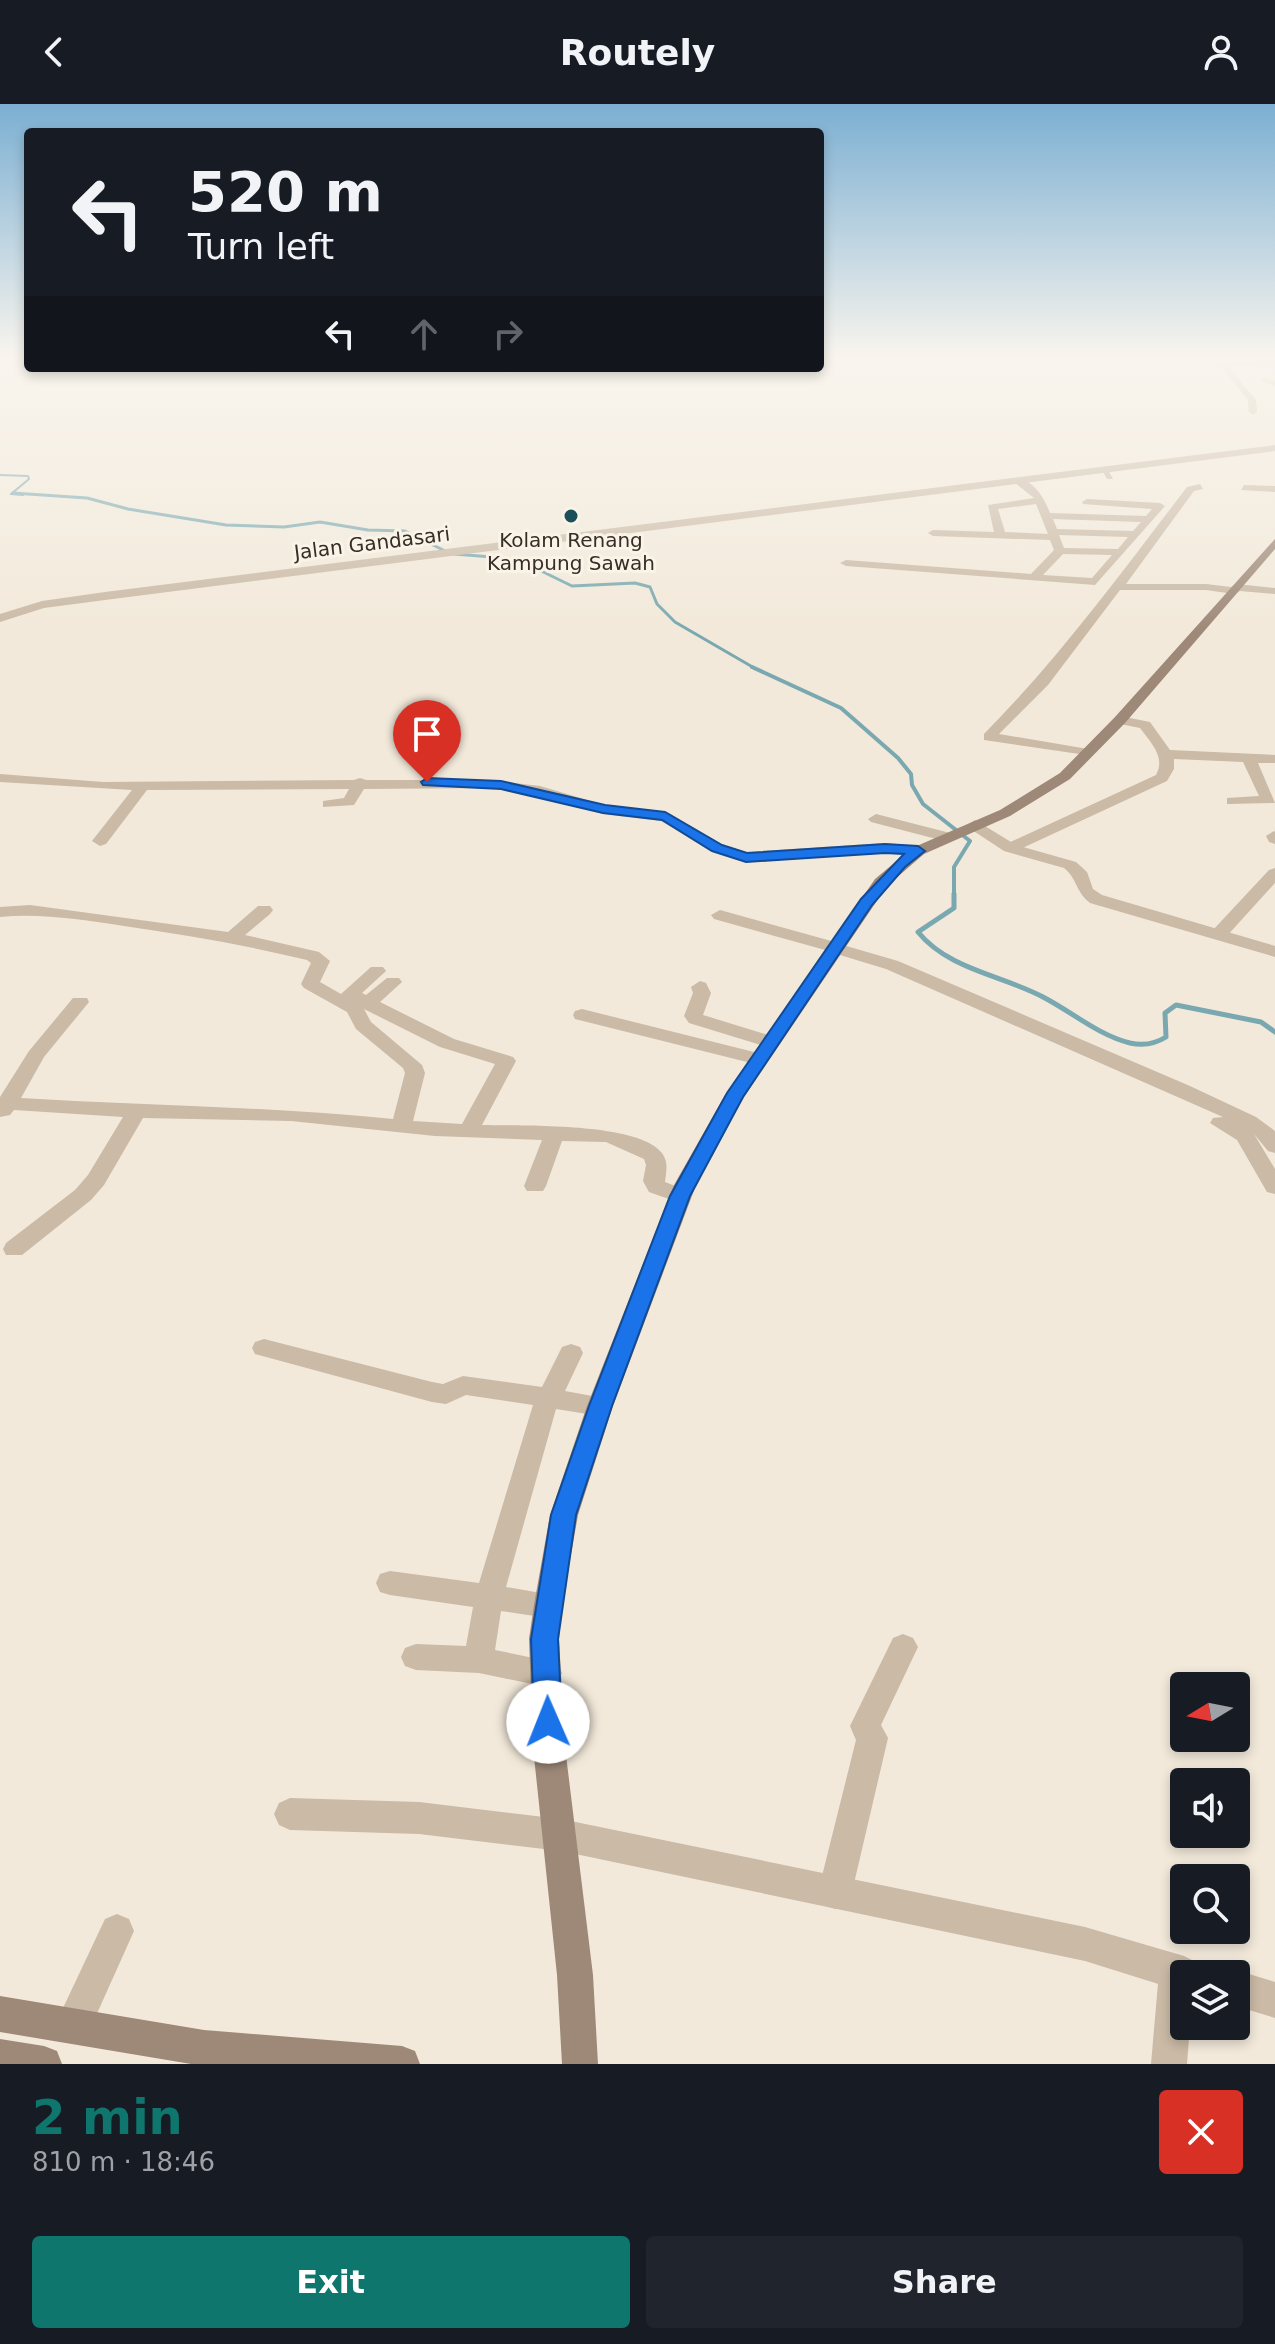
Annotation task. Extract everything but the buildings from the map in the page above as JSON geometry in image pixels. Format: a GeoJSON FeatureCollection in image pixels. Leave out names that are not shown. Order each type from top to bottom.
{"type":"FeatureCollection","features":[{"type":"Feature","properties":{"kind":"main road"},"geometry":{"type":"LineString","coordinates":[[580,2064],[561,1835],[549,1747],[544,1639],[564,1515],[600,1406],[680,1196],[734,1097],[881,883],[918,851],[1041,793],[1065,776],[1120,720],[1275,542]]}},
{"type":"Feature","properties":{"kind":"main road"},"geometry":{"type":"LineString","coordinates":[[0,2014],[204,2048],[318,2061],[402,2064]]}},
{"type":"Feature","properties":{"kind":"main road"},"geometry":{"type":"LineString","coordinates":[[0,2057],[44,2064]]}},
{"type":"Feature","properties":{"kind":"street","name":"Jalan Gandasari"},"geometry":{"type":"LineString","coordinates":[[0,618],[52,603],[1018,481],[1107,473],[1148,461],[1251,450]]}},
{"type":"Feature","properties":{"kind":"street"},"geometry":{"type":"LineString","coordinates":[[1018,481],[1033,489],[1041,500],[1060,551]]}},
{"type":"Feature","properties":{"kind":"street"},"geometry":{"type":"LineString","coordinates":[[1088,753],[989,737],[1043,682],[1191,489],[1200,487]]}},
{"type":"Feature","properties":{"kind":"street"},"geometry":{"type":"LineString","coordinates":[[1244,488],[1275,489]]}},
{"type":"Feature","properties":{"kind":"street"},"geometry":{"type":"LineString","coordinates":[[1001,536],[992,507],[1041,500]]}},
{"type":"Feature","properties":{"kind":"street"},"geometry":{"type":"LineString","coordinates":[[846,563],[1095,582],[1160,505],[1087,502]]}},
{"type":"Feature","properties":{"kind":"street"},"geometry":{"type":"LineString","coordinates":[[1047,516],[1147,519]]}},
{"type":"Feature","properties":{"kind":"street"},"geometry":{"type":"LineString","coordinates":[[933,533],[1001,536],[1135,534]]}},
{"type":"Feature","properties":{"kind":"street"},"geometry":{"type":"LineString","coordinates":[[1033,578],[1060,551],[1119,552]]}},
{"type":"Feature","properties":{"kind":"street"},"geometry":{"type":"LineString","coordinates":[[1116,587],[1275,591]]}},
{"type":"Feature","properties":{"kind":"street"},"geometry":{"type":"LineString","coordinates":[[1010,848],[1162,778],[1167,769],[1166,754],[1145,725],[1120,720]]}},
{"type":"Feature","properties":{"kind":"street"},"geometry":{"type":"LineString","coordinates":[[1166,754],[1275,759]]}},
{"type":"Feature","properties":{"kind":"street"},"geometry":{"type":"LineString","coordinates":[[1232,801],[1269,801],[1248,757]]}},
{"type":"Feature","properties":{"kind":"street"},"geometry":{"type":"LineString","coordinates":[[0,778],[65,785],[142,787],[360,782],[490,784],[540,791],[603,809],[665,817],[717,848],[746,857],[858,850],[918,851]]}},
{"type":"Feature","properties":{"kind":"street"},"geometry":{"type":"LineString","coordinates":[[328,804],[350,801],[360,782]]}},
{"type":"Feature","properties":{"kind":"street"},"geometry":{"type":"LineString","coordinates":[[100,841],[142,787]]}},
{"type":"Feature","properties":{"kind":"street"},"geometry":{"type":"LineString","coordinates":[[876,819],[960,832],[1070,865],[1079,872],[1085,891],[1096,899],[1275,952]]}},
{"type":"Feature","properties":{"kind":"street"},"geometry":{"type":"LineString","coordinates":[[1219,934],[1275,873]]}},
{"type":"Feature","properties":{"kind":"street"},"geometry":{"type":"LineString","coordinates":[[0,912],[41,910],[232,938],[313,956],[321,961],[310,984],[351,1005],[363,1025],[412,1065],[415,1073],[402,1126]]}},
{"type":"Feature","properties":{"kind":"street"},"geometry":{"type":"LineString","coordinates":[[232,938],[264,910]]}},
{"type":"Feature","properties":{"kind":"street"},"geometry":{"type":"LineString","coordinates":[[720,915],[873,961],[885,973],[1249,1122],[1264,1131],[1275,1146]]}},
{"type":"Feature","properties":{"kind":"street"},"geometry":{"type":"LineString","coordinates":[[385,976],[350,993],[459,1048],[505,1060],[506,1065],[468,1132]]}},
{"type":"Feature","properties":{"kind":"street"},"geometry":{"type":"LineString","coordinates":[[700,987],[703,989],[693,1016],[696,1019],[765,1051]]}},
{"type":"Feature","properties":{"kind":"street"},"geometry":{"type":"LineString","coordinates":[[3,1107],[36,1055],[80,1002]]}},
{"type":"Feature","properties":{"kind":"street"},"geometry":{"type":"LineString","coordinates":[[582,1015],[765,1051]]}},
{"type":"Feature","properties":{"kind":"street"},"geometry":{"type":"LineString","coordinates":[[1178,1095],[1245,1136],[1275,1187]]}},
{"type":"Feature","properties":{"kind":"street"},"geometry":{"type":"LineString","coordinates":[[3,1107],[291,1115],[468,1132],[609,1136],[649,1153],[656,1160],[657,1187],[680,1196]]}},
{"type":"Feature","properties":{"kind":"street"},"geometry":{"type":"LineString","coordinates":[[14,1249],[83,1195],[96,1180],[137,1112]]}},
{"type":"Feature","properties":{"kind":"street"},"geometry":{"type":"LineString","coordinates":[[535,1186],[554,1135]]}},
{"type":"Feature","properties":{"kind":"street"},"geometry":{"type":"LineString","coordinates":[[264,1348],[432,1392],[446,1394],[463,1385],[600,1406]]}},
{"type":"Feature","properties":{"kind":"street"},"geometry":{"type":"LineString","coordinates":[[479,1660],[489,1597],[543,1410],[571,1353]]}},
{"type":"Feature","properties":{"kind":"street"},"geometry":{"type":"LineString","coordinates":[[390,1583],[548,1605]]}},
{"type":"Feature","properties":{"kind":"street"},"geometry":{"type":"LineString","coordinates":[[835,1892],[872,1738],[865,1726],[903,1647]]}},
{"type":"Feature","properties":{"kind":"street"},"geometry":{"type":"LineString","coordinates":[[416,1657],[479,1660],[547,1673]]}},
{"type":"Feature","properties":{"kind":"street"},"geometry":{"type":"LineString","coordinates":[[290,1814],[419,1818],[561,1835],[1085,1944],[1170,1970]]}},
{"type":"Feature","properties":{"kind":"street"},"geometry":{"type":"LineString","coordinates":[[73,2025],[117,1931]]}},
{"type":"Feature","properties":{"kind":"street"},"geometry":{"type":"LineString","coordinates":[[1250,1992],[1275,2000]]}},
{"type":"Feature","properties":{"kind":"street"},"geometry":{"type":"LineString","coordinates":[[1169,2064],[1172,2040]]}},
{"type":"Feature","properties":{"kind":"waterway"},"geometry":{"type":"LineString","coordinates":[[0,475],[28,476],[29,479],[11,494],[23,495]]}},
{"type":"Feature","properties":{"kind":"waterway"},"geometry":{"type":"LineString","coordinates":[[13,493],[87,498],[128,509],[226,525],[284,527],[320,522],[368,530],[405,531],[445,551]]}},
{"type":"Feature","properties":{"kind":"waterway"},"geometry":{"type":"LineString","coordinates":[[454,554],[492,557],[533,567],[572,586],[635,583],[650,587],[657,604],[675,622],[755,668]]}},
{"type":"Feature","properties":{"kind":"waterway"},"geometry":{"type":"LineString","coordinates":[[755,668],[841,708],[898,758],[911,774],[912,785],[923,804],[970,841],[954,867],[954,908],[918,932],[945,955],[1027,989],[1107,1035],[1135,1044],[1166,1037],[1165,1013],[1176,1005],[1261,1022],[1275,1032]]}},
{"type":"Feature","properties":{"kind":"place","name":"Kolam Renang Kampung Sawah"},"geometry":{"type":"Point","coordinates":[571,516]}},
{"type":"Feature","properties":{"kind":"route"},"geometry":{"type":"LineString","coordinates":[[427,782],[501,785],[540,791],[603,809],[658,815],[717,848],[752,858],[885,848],[918,851],[899,864],[867,902],[734,1097],[680,1196],[600,1406],[564,1515],[544,1639],[548,1722]]}}]}
